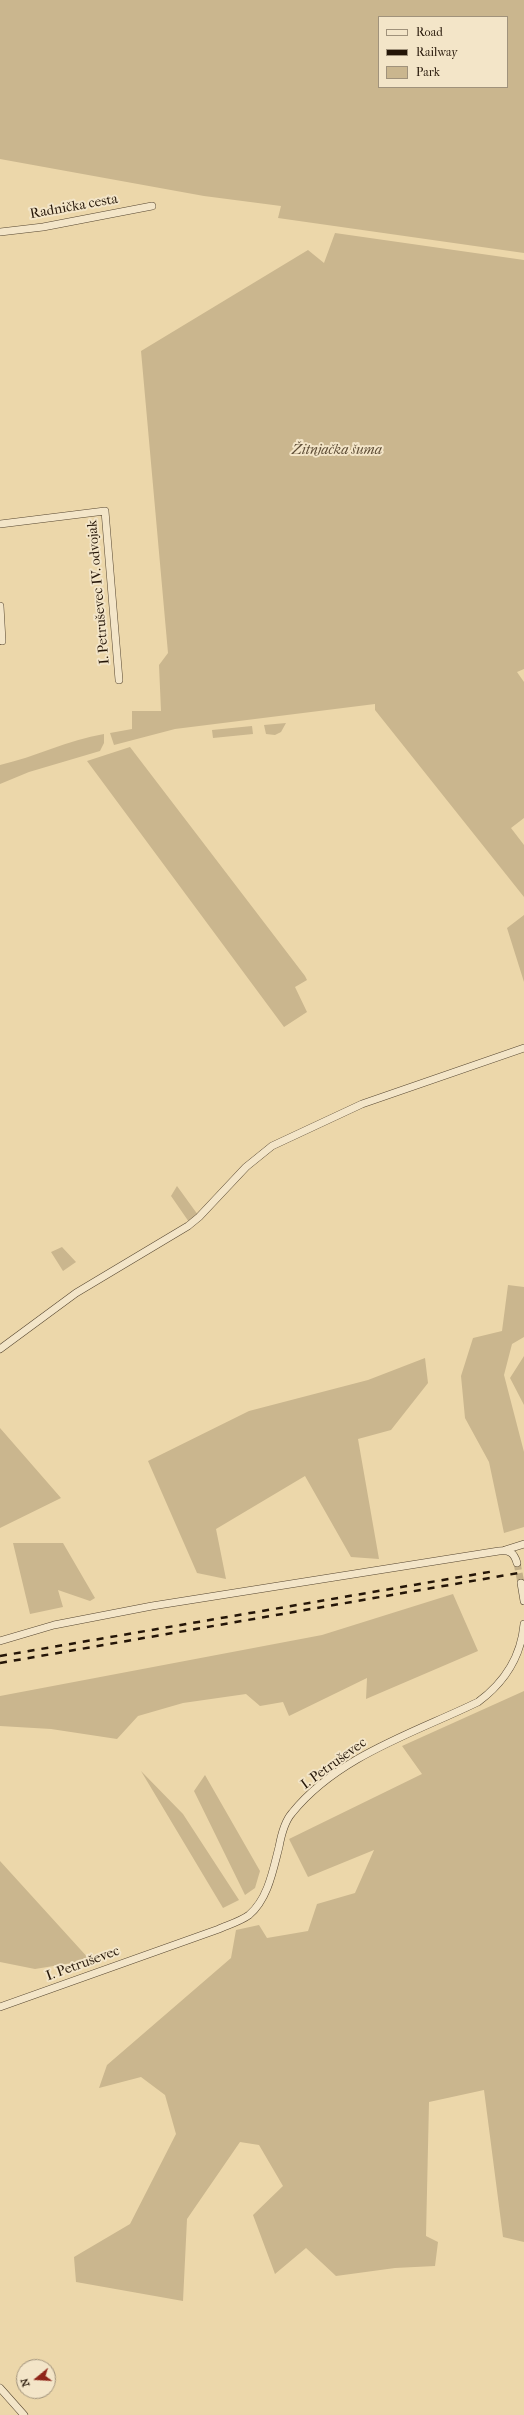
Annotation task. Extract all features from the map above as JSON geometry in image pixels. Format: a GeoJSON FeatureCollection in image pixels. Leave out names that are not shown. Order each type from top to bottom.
{"type":"FeatureCollection","features":[{"type":"Feature","properties":{"kind":"street","name":"Radnička cesta"},"geometry":{"type":"LineString","coordinates":[[0,232],[43,227],[152,206]]}},
{"type":"Feature","properties":{"kind":"street","name":"I. Petruševec IV. odvojak"},"geometry":{"type":"LineString","coordinates":[[0,524],[105,511],[119,680]]}},
{"type":"Feature","properties":{"kind":"street"},"geometry":{"type":"LineString","coordinates":[[0,606],[2,641]]}},
{"type":"Feature","properties":{"kind":"street"},"geometry":{"type":"LineString","coordinates":[[0,1349],[76,1293],[188,1226],[199,1217],[246,1167],[272,1146],[362,1104],[524,1048]]}},
{"type":"Feature","properties":{"kind":"street"},"geometry":{"type":"LineString","coordinates":[[0,1641],[54,1625],[152,1606],[505,1550],[524,1544]]}},
{"type":"Feature","properties":{"kind":"street"},"geometry":{"type":"LineString","coordinates":[[505,1550],[514,1554],[518,1563]]}},
{"type":"Feature","properties":{"kind":"street"},"geometry":{"type":"LineString","coordinates":[[521,1583],[524,1601]]}},
{"type":"Feature","properties":{"kind":"street","name":"I. Petruševec"},"geometry":{"type":"LineString","coordinates":[[0,2007],[218,1929],[248,1916],[262,1901],[283,1830],[291,1814],[322,1785],[359,1758],[384,1744],[478,1702],[491,1692],[508,1672],[517,1657],[524,1624]]}},
{"type":"Feature","properties":{"kind":"street"},"geometry":{"type":"LineString","coordinates":[[0,2388],[24,2415]]}},
{"type":"Feature","properties":{"kind":"green space"},"geometry":{"type":"Polygon","coordinates":[[[0,0],[524,0],[524,253],[278,218],[281,206],[204,196],[0,159],[0,0]]]}},
{"type":"Feature","properties":{"kind":"green space","name":"Žitnjačka šuma"},"geometry":{"type":"Polygon","coordinates":[[[335,233],[524,260],[524,669],[517,672],[524,682],[524,818],[511,828],[524,845],[524,897],[375,710],[375,704],[175,729],[114,745],[110,733],[132,729],[132,711],[161,711],[159,665],[168,653],[141,351],[308,250],[324,263],[335,233]]]}},
{"type":"Feature","properties":{"kind":"green space"},"geometry":{"type":"Polygon","coordinates":[[[286,723],[281,732],[275,735],[266,734],[264,725],[286,723]]]}},
{"type":"Feature","properties":{"kind":"green space"},"geometry":{"type":"Polygon","coordinates":[[[252,726],[253,734],[213,738],[212,730],[252,726]]]}},
{"type":"Feature","properties":{"kind":"green space"},"geometry":{"type":"Polygon","coordinates":[[[104,734],[104,743],[100,751],[29,772],[0,784],[0,765],[26,758],[77,740],[104,734]]]}},
{"type":"Feature","properties":{"kind":"green space"},"geometry":{"type":"Polygon","coordinates":[[[130,747],[305,976],[307,980],[295,987],[307,1012],[284,1027],[87,761],[130,747]]]}},
{"type":"Feature","properties":{"kind":"green space"},"geometry":{"type":"Polygon","coordinates":[[[524,915],[524,982],[507,928],[524,915]]]}},
{"type":"Feature","properties":{"kind":"green space"},"geometry":{"type":"Polygon","coordinates":[[[177,1186],[198,1215],[189,1222],[171,1196],[177,1186]]]}},
{"type":"Feature","properties":{"kind":"green space"},"geometry":{"type":"Polygon","coordinates":[[[62,1247],[76,1262],[63,1271],[51,1252],[62,1247]]]}},
{"type":"Feature","properties":{"kind":"green space"},"geometry":{"type":"Polygon","coordinates":[[[508,1285],[524,1287],[524,1337],[512,1344],[504,1375],[524,1452],[524,1527],[504,1533],[489,1462],[465,1418],[461,1376],[473,1338],[502,1331],[508,1285]]]}},
{"type":"Feature","properties":{"kind":"green space"},"geometry":{"type":"Polygon","coordinates":[[[524,1356],[524,1405],[510,1378],[524,1356]]]}},
{"type":"Feature","properties":{"kind":"green space"},"geometry":{"type":"Polygon","coordinates":[[[425,1358],[428,1383],[391,1430],[358,1439],[379,1559],[351,1557],[305,1476],[216,1529],[226,1579],[197,1573],[148,1461],[249,1411],[368,1380],[425,1358]]]}},
{"type":"Feature","properties":{"kind":"green space"},"geometry":{"type":"Polygon","coordinates":[[[0,1428],[61,1498],[0,1528],[0,1428]]]}},
{"type":"Feature","properties":{"kind":"green space"},"geometry":{"type":"Polygon","coordinates":[[[13,1543],[63,1543],[95,1598],[90,1601],[58,1590],[63,1607],[30,1614],[13,1543]]]}},
{"type":"Feature","properties":{"kind":"green space"},"geometry":{"type":"Polygon","coordinates":[[[453,1594],[478,1651],[366,1699],[367,1678],[289,1716],[283,1702],[260,1706],[246,1694],[183,1703],[138,1716],[117,1739],[51,1729],[0,1726],[0,1696],[322,1635],[453,1594]]]}},
{"type":"Feature","properties":{"kind":"green space"},"geometry":{"type":"Polygon","coordinates":[[[524,1691],[524,2242],[503,2237],[484,2090],[429,2102],[426,2236],[438,2242],[435,2266],[395,2268],[336,2276],[306,2248],[275,2274],[253,2215],[283,2186],[259,2145],[240,2142],[187,2219],[183,2301],[76,2282],[74,2257],[130,2224],[176,2134],[165,2095],[141,2077],[99,2088],[107,2065],[231,1958],[236,1930],[259,1925],[267,1938],[308,1931],[317,1904],[355,1893],[374,1850],[308,1877],[289,1839],[422,1774],[402,1746],[524,1691]]]}},
{"type":"Feature","properties":{"kind":"green space"},"geometry":{"type":"Polygon","coordinates":[[[141,1771],[183,1814],[239,1900],[223,1908],[141,1771]]]}},
{"type":"Feature","properties":{"kind":"green space"},"geometry":{"type":"Polygon","coordinates":[[[205,1775],[260,1871],[255,1888],[245,1895],[194,1791],[205,1775]]]}},
{"type":"Feature","properties":{"kind":"green space"},"geometry":{"type":"Polygon","coordinates":[[[0,1861],[90,1960],[35,1969],[0,1962],[0,1861]]]}},
{"type":"Feature","properties":{"kind":"tunnel"},"geometry":{"type":"LineString","coordinates":[[517,1563],[521,1583]]}},
{"type":"Feature","properties":{"kind":"railway"},"geometry":{"type":"LineString","coordinates":[[0,1656],[495,1571]]}},
{"type":"Feature","properties":{"kind":"railway"},"geometry":{"type":"LineString","coordinates":[[0,1663],[524,1572]]}}]}
